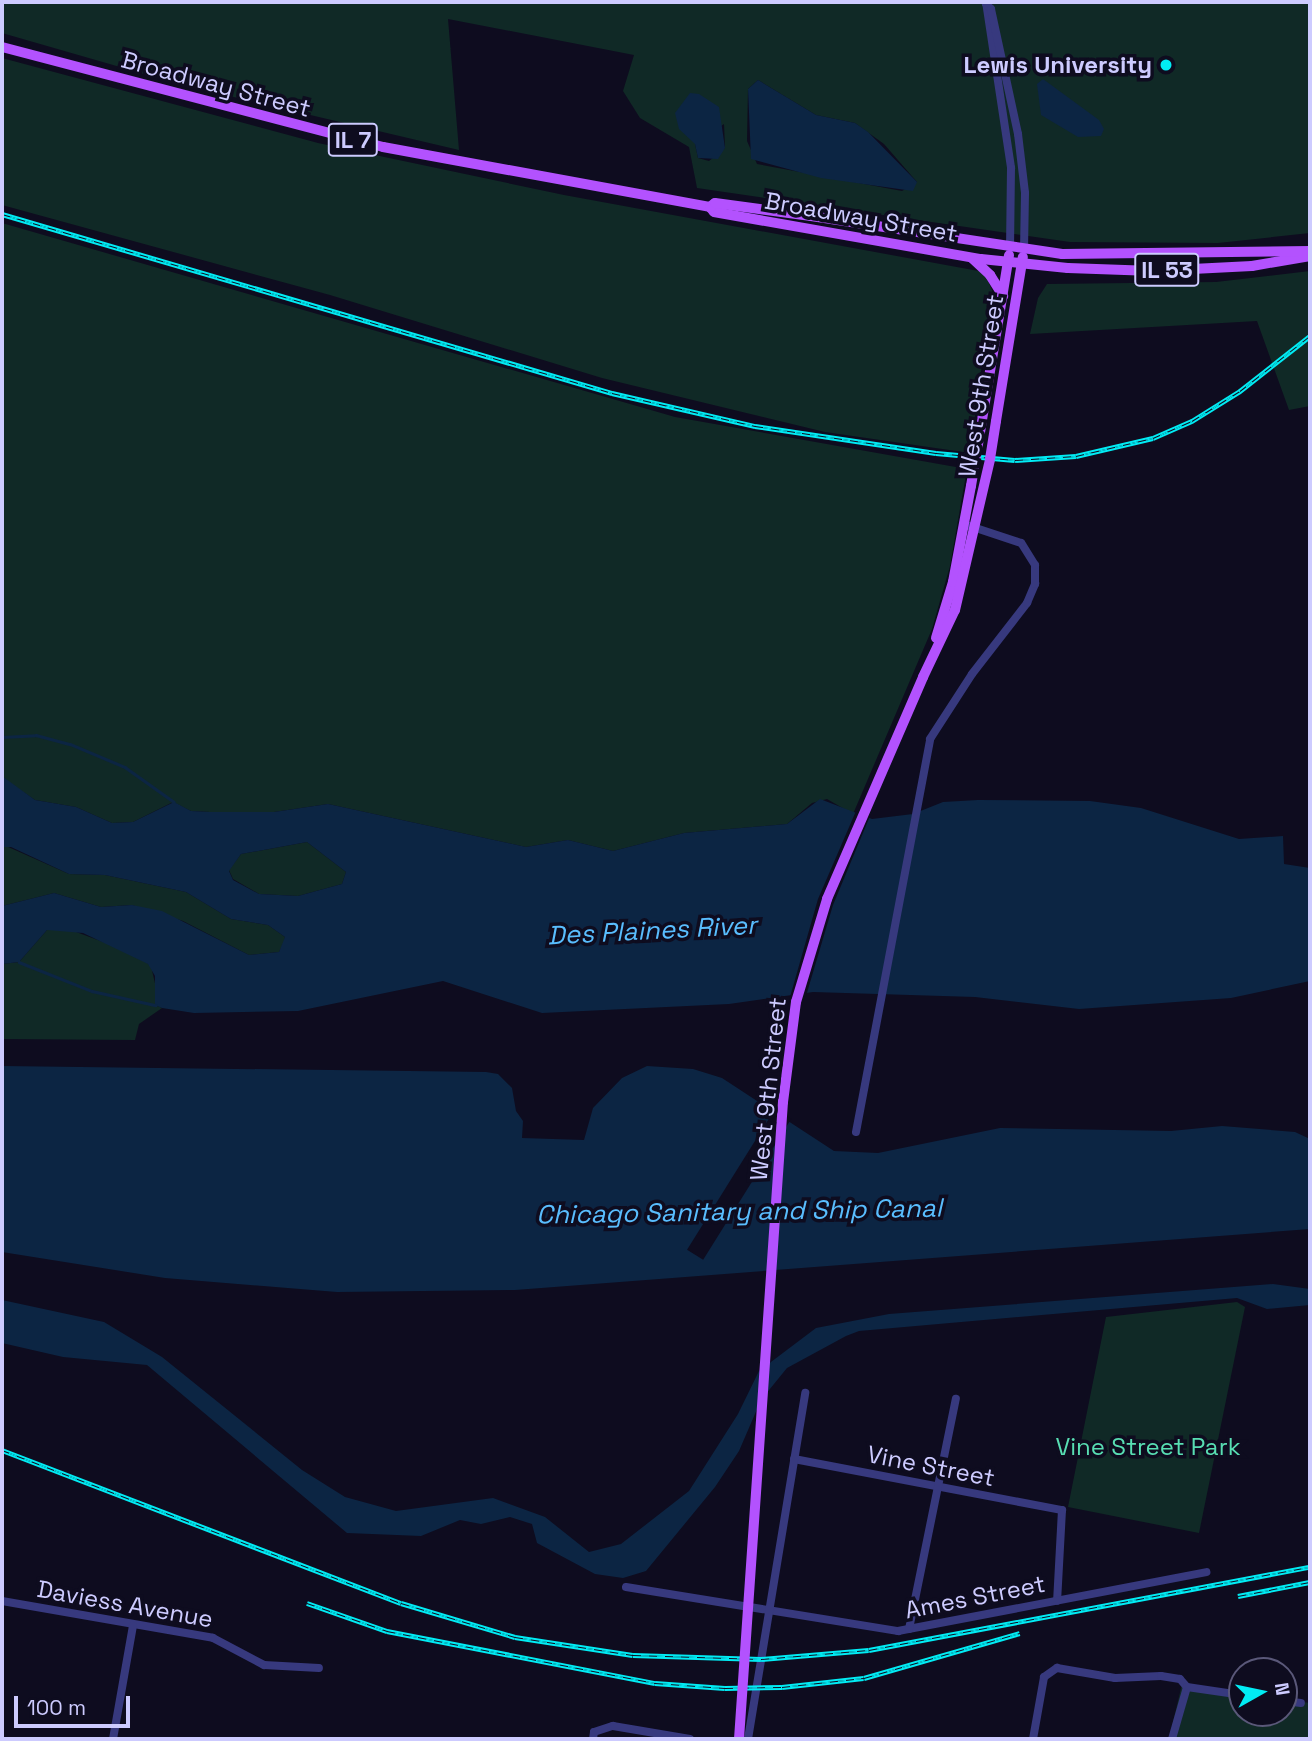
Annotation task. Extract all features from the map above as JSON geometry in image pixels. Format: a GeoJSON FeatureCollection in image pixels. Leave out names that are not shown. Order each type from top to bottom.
{"type":"FeatureCollection","features":[{"type":"Feature","properties":{"kind":"main road","name":"Broadway Street"},"geometry":{"type":"LineString","coordinates":[[2,47],[317,132],[501,171],[710,207],[714,212],[1008,262]]}},
{"type":"Feature","properties":{"kind":"main road","name":"Broadway Street"},"geometry":{"type":"LineString","coordinates":[[710,207],[715,203],[811,216],[1010,249]]}},
{"type":"Feature","properties":{"kind":"main road","name":"IL 53"},"geometry":{"type":"LineString","coordinates":[[1010,249],[1133,257],[1310,254]]}},
{"type":"Feature","properties":{"kind":"main road","name":"West 9th Street"},"geometry":{"type":"LineString","coordinates":[[923,677],[946,608],[964,524],[1010,249]]}},
{"type":"Feature","properties":{"kind":"main road","name":"West 9th Street"},"geometry":{"type":"LineString","coordinates":[[739,1739],[783,1102],[794,1013],[827,899],[923,677],[955,610],[986,486],[1024,251]]}},
{"type":"Feature","properties":{"kind":"main road","name":"IL 53"},"geometry":{"type":"LineString","coordinates":[[1022,264],[1182,270],[1310,254]]}},
{"type":"Feature","properties":{"kind":"main road"},"geometry":{"type":"LineString","coordinates":[[970,257],[990,275],[1003,296]]}},
{"type":"Feature","properties":{"kind":"main road","name":"IL 7"},"geometry":{"type":"LineString","coordinates":[[1008,262],[1022,264]]}},
{"type":"Feature","properties":{"kind":"street"},"geometry":{"type":"LineString","coordinates":[[986,3],[1011,168],[1010,249]]}},
{"type":"Feature","properties":{"kind":"street"},"geometry":{"type":"LineString","coordinates":[[986,3],[991,9],[1018,134],[1025,193],[1024,251]]}},
{"type":"Feature","properties":{"kind":"street"},"geometry":{"type":"LineString","coordinates":[[856,1132],[915,809],[936,726],[1027,603],[1035,584],[1035,565],[1021,543],[964,524]]}},
{"type":"Feature","properties":{"kind":"street"},"geometry":{"type":"LineString","coordinates":[[748,1739],[767,1608],[805,1392]]}},
{"type":"Feature","properties":{"kind":"street"},"geometry":{"type":"LineString","coordinates":[[909,1629],[934,1486],[956,1399]]}},
{"type":"Feature","properties":{"kind":"street","name":"Vine Street"},"geometry":{"type":"LineString","coordinates":[[794,1459],[1062,1510],[1057,1601]]}},
{"type":"Feature","properties":{"kind":"street","name":"Ames Street"},"geometry":{"type":"LineString","coordinates":[[626,1587],[909,1629],[1206,1572]]}},
{"type":"Feature","properties":{"kind":"street","name":"Daviess Avenue"},"geometry":{"type":"LineString","coordinates":[[2,1601],[213,1638],[264,1665],[319,1668]]}},
{"type":"Feature","properties":{"kind":"street"},"geometry":{"type":"LineString","coordinates":[[113,1739],[133,1626]]}},
{"type":"Feature","properties":{"kind":"street"},"geometry":{"type":"LineString","coordinates":[[1033,1739],[1049,1671],[1057,1668],[1115,1678],[1161,1676],[1180,1679],[1187,1687],[1228,1693]]}},
{"type":"Feature","properties":{"kind":"street"},"geometry":{"type":"LineString","coordinates":[[1172,1739],[1187,1687]]}},
{"type":"Feature","properties":{"kind":"street"},"geometry":{"type":"LineString","coordinates":[[593,1739],[594,1732],[604,1727],[690,1739]]}},
{"type":"Feature","properties":{"kind":"green space"},"geometry":{"type":"Polygon","coordinates":[[[2,2],[1310,2],[1310,233],[1218,243],[1070,242],[697,188],[689,147],[640,118],[623,91],[634,55],[448,19],[459,150],[179,84],[2,33],[2,2]],[[758,80],[748,89],[747,141],[757,164],[902,191],[917,182],[884,144],[855,123],[816,115],[758,80]],[[724,124],[695,144],[698,158],[709,161],[725,148],[724,124]]]}},
{"type":"Feature","properties":{"kind":"green space"},"geometry":{"type":"Polygon","coordinates":[[[2,58],[318,143],[564,195],[984,272],[992,290],[970,453],[825,432],[602,378],[330,295],[2,205],[2,58]]]}},
{"type":"Feature","properties":{"kind":"green space"},"geometry":{"type":"Polygon","coordinates":[[[2,223],[675,417],[967,469],[950,566],[932,629],[853,814],[827,799],[812,803],[787,824],[684,833],[613,851],[568,840],[526,847],[328,804],[274,812],[210,812],[191,811],[173,802],[133,822],[112,823],[76,807],[35,800],[10,783],[2,776],[2,223]]]}},
{"type":"Feature","properties":{"kind":"green space"},"geometry":{"type":"Polygon","coordinates":[[[1310,271],[1310,406],[1289,410],[1257,321],[1030,334],[1038,298],[1047,284],[1216,282],[1310,271]]]}},
{"type":"Feature","properties":{"kind":"green space"},"geometry":{"type":"Polygon","coordinates":[[[307,842],[346,872],[342,884],[298,896],[259,894],[233,879],[229,870],[241,854],[307,842]]]}},
{"type":"Feature","properties":{"kind":"green space"},"geometry":{"type":"Polygon","coordinates":[[[6,846],[69,874],[105,875],[186,892],[231,919],[268,925],[285,937],[284,942],[279,952],[249,955],[183,921],[132,905],[101,907],[54,893],[2,906],[2,847],[6,846]]]}},
{"type":"Feature","properties":{"kind":"green space"},"geometry":{"type":"Polygon","coordinates":[[[68,929],[133,953],[151,966],[157,992],[155,1005],[162,1008],[139,1024],[135,1040],[2,1039],[2,964],[19,962],[47,930],[68,929]]]}},
{"type":"Feature","properties":{"kind":"green space","name":"Vine Street Park"},"geometry":{"type":"Polygon","coordinates":[[[1237,1302],[1245,1307],[1199,1533],[1068,1507],[1106,1317],[1237,1302]]]}},
{"type":"Feature","properties":{"kind":"green space"},"geometry":{"type":"Polygon","coordinates":[[[1182,1684],[1228,1691],[1228,1727],[1298,1727],[1298,1701],[1310,1703],[1310,1739],[1169,1739],[1182,1684]]]}},
{"type":"Feature","properties":{"kind":"water"},"geometry":{"type":"Polygon","coordinates":[[[1043,79],[1099,120],[1104,129],[1101,136],[1078,137],[1041,115],[1037,84],[1043,79]]]}},
{"type":"Feature","properties":{"kind":"water"},"geometry":{"type":"Polygon","coordinates":[[[758,80],[816,115],[855,123],[868,132],[917,182],[913,191],[821,178],[751,159],[748,89],[758,80]]]}},
{"type":"Feature","properties":{"kind":"water"},"geometry":{"type":"Polygon","coordinates":[[[690,93],[699,94],[719,107],[725,148],[718,159],[698,158],[695,144],[679,129],[675,113],[690,93]]]}},
{"type":"Feature","properties":{"kind":"water","name":"Des Plaines River"},"geometry":{"type":"Polygon","coordinates":[[[2,776],[35,800],[76,807],[112,823],[133,822],[174,802],[191,811],[210,812],[274,812],[328,804],[526,847],[568,840],[613,851],[684,833],[787,824],[820,799],[872,819],[913,814],[943,802],[1090,801],[1141,808],[1239,839],[1283,836],[1284,864],[1310,868],[1310,981],[1231,998],[1079,1009],[975,997],[813,992],[729,1004],[542,1013],[443,981],[298,1011],[194,1013],[155,1005],[155,976],[148,964],[83,933],[47,930],[19,962],[2,964],[2,906],[54,893],[101,907],[132,905],[162,911],[249,955],[279,952],[285,937],[268,925],[231,919],[186,892],[105,875],[69,874],[11,847],[2,847],[2,776]],[[307,842],[241,854],[229,871],[233,880],[259,894],[298,896],[342,884],[346,872],[307,842]]]}},
{"type":"Feature","properties":{"kind":"water","name":"Chicago Sanitary and Ship Canal"},"geometry":{"type":"Polygon","coordinates":[[[2,1066],[486,1072],[498,1074],[512,1088],[516,1111],[523,1121],[522,1138],[584,1140],[593,1108],[622,1078],[647,1066],[693,1069],[722,1078],[834,1151],[878,1153],[1000,1128],[1171,1131],[1222,1126],[1295,1132],[1310,1139],[1310,1229],[515,1290],[337,1292],[165,1278],[2,1252],[2,1066]]]}},
{"type":"Feature","properties":{"kind":"water"},"geometry":{"type":"Polygon","coordinates":[[[1273,1284],[1310,1289],[1310,1305],[1267,1309],[1237,1298],[859,1331],[846,1336],[787,1368],[761,1400],[739,1451],[715,1487],[646,1571],[623,1578],[595,1574],[537,1543],[532,1524],[510,1517],[481,1524],[460,1520],[421,1536],[347,1533],[147,1365],[63,1357],[2,1343],[2,1300],[104,1322],[162,1357],[302,1470],[345,1497],[396,1511],[493,1498],[545,1517],[589,1552],[621,1544],[689,1491],[738,1414],[759,1371],[816,1328],[889,1314],[1273,1284]]]}},
{"type":"Feature","properties":{"kind":"pier"},"geometry":{"type":"Polygon","coordinates":[[[856,811],[870,816],[833,905],[806,996],[790,997],[818,899],[856,811]]]}},
{"type":"Feature","properties":{"kind":"pier"},"geometry":{"type":"Polygon","coordinates":[[[775,1109],[791,1119],[703,1260],[687,1250],[775,1109]]]}},
{"type":"Feature","properties":{"kind":"waterway"},"geometry":{"type":"LineString","coordinates":[[2,737],[36,735],[70,744],[125,767],[174,802]]}},
{"type":"Feature","properties":{"kind":"waterway"},"geometry":{"type":"LineString","coordinates":[[19,962],[92,991],[155,1005]]}},
{"type":"Feature","properties":{"kind":"railway"},"geometry":{"type":"LineString","coordinates":[[2,214],[612,393],[755,426],[936,453],[1015,460],[1076,456],[1153,438],[1192,421],[1240,391],[1310,336]]}},
{"type":"Feature","properties":{"kind":"railway"},"geometry":{"type":"LineString","coordinates":[[2,1450],[401,1603],[515,1637],[633,1655],[761,1659],[869,1650],[1310,1567]]}},
{"type":"Feature","properties":{"kind":"railway"},"geometry":{"type":"LineString","coordinates":[[1238,1596],[1310,1582]]}},
{"type":"Feature","properties":{"kind":"railway"},"geometry":{"type":"LineString","coordinates":[[307,1603],[387,1631],[655,1683],[725,1688],[782,1687],[864,1678],[1020,1633]]}},
{"type":"Feature","properties":{"kind":"place","name":"Lewis University"},"geometry":{"type":"Point","coordinates":[1166,65]}}]}
